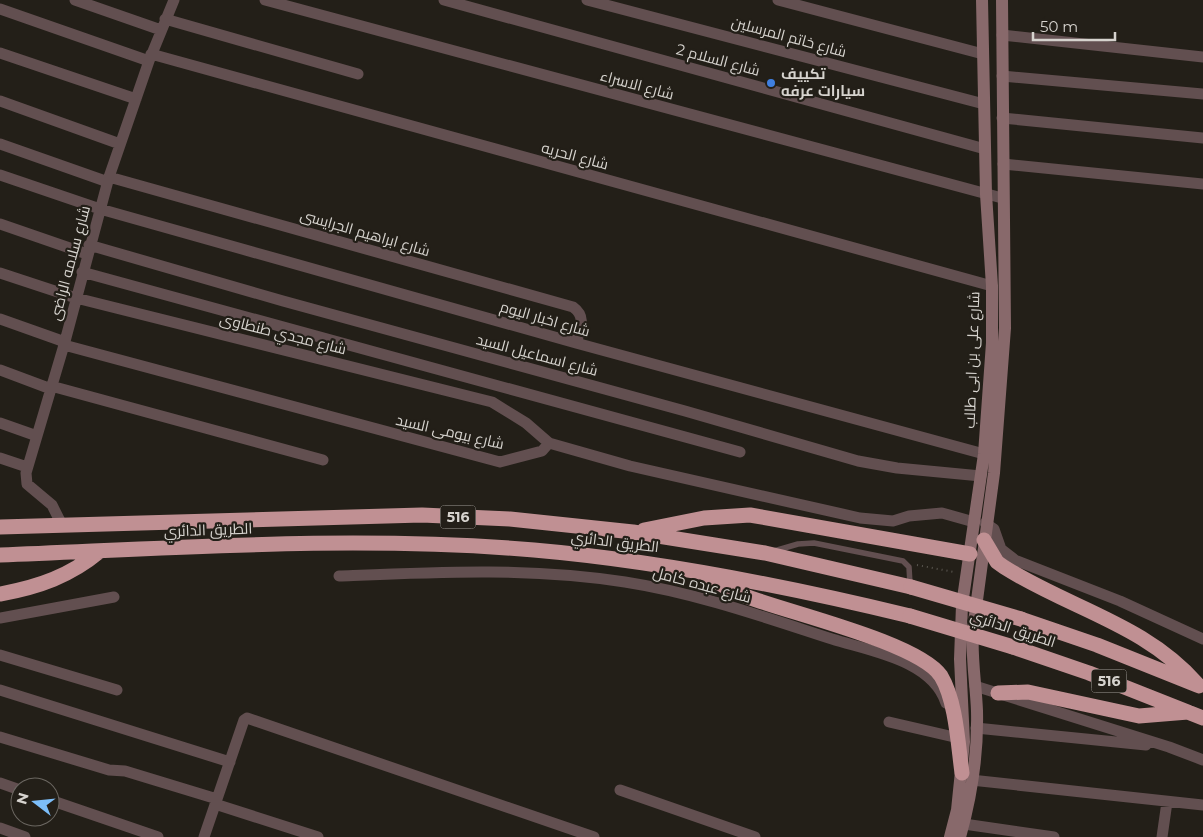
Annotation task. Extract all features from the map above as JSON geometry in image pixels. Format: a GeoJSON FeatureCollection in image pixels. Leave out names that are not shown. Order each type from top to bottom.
{"type":"FeatureCollection","features":[{"type":"Feature","properties":{"kind":"highway"},"geometry":{"type":"LineString","coordinates":[[633,532],[704,518],[750,515],[970,554]]}},
{"type":"Feature","properties":{"kind":"highway","name":"الطريق الدائري"},"geometry":{"type":"LineString","coordinates":[[0,527],[422,516],[510,519],[633,532],[765,553],[911,587],[1021,619],[1097,645],[1201,686]]}},
{"type":"Feature","properties":{"kind":"highway"},"geometry":{"type":"LineString","coordinates":[[984,540],[997,562],[1004,567],[1102,616],[1165,652],[1201,686]]}},
{"type":"Feature","properties":{"kind":"highway","name":"الطريق الدائري"},"geometry":{"type":"LineString","coordinates":[[0,555],[288,545],[420,544],[532,550],[627,560],[803,590],[910,616],[1014,647],[1196,714]]}},
{"type":"Feature","properties":{"kind":"highway"},"geometry":{"type":"LineString","coordinates":[[0,594],[52,582],[77,569],[100,551]]}},
{"type":"Feature","properties":{"kind":"highway"},"geometry":{"type":"LineString","coordinates":[[700,572],[746,597],[911,652],[929,664],[940,675],[948,689],[964,780]]}},
{"type":"Feature","properties":{"kind":"highway"},"geometry":{"type":"LineString","coordinates":[[998,693],[1028,692],[1139,716],[1196,714]]}},
{"type":"Feature","properties":{"kind":"street"},"geometry":{"type":"LineString","coordinates":[[75,0],[161,30]]}},
{"type":"Feature","properties":{"kind":"street","name":"شارع سلامه الراضى"},"geometry":{"type":"LineString","coordinates":[[27,467],[65,343],[88,250],[120,144],[150,57],[174,0]]}},
{"type":"Feature","properties":{"kind":"street","name":"شارع الاسراء"},"geometry":{"type":"LineString","coordinates":[[265,0],[1002,198]]}},
{"type":"Feature","properties":{"kind":"street","name":"شارع السلام 2"},"geometry":{"type":"LineString","coordinates":[[444,0],[985,149]]}},
{"type":"Feature","properties":{"kind":"street","name":"شارع خاتم المرسلين"},"geometry":{"type":"LineString","coordinates":[[587,0],[984,104]]}},
{"type":"Feature","properties":{"kind":"street"},"geometry":{"type":"LineString","coordinates":[[778,0],[983,54]]}},
{"type":"Feature","properties":{"kind":"street","name":"شارع على بن ابى طالب"},"geometry":{"type":"LineString","coordinates":[[966,657],[962,605],[970,554],[994,473],[1005,328],[1006,293],[1002,198],[1002,0]]}},
{"type":"Feature","properties":{"kind":"street","name":"شارع على بن ابى طالب"},"geometry":{"type":"LineString","coordinates":[[966,657],[984,540],[980,523],[981,476],[991,372],[992,286],[986,194],[983,54],[979,1]]}},
{"type":"Feature","properties":{"kind":"street","name":"شارع الحريه"},"geometry":{"type":"LineString","coordinates":[[0,9],[150,57],[992,286]]}},
{"type":"Feature","properties":{"kind":"street"},"geometry":{"type":"LineString","coordinates":[[166,19],[358,74]]}},
{"type":"Feature","properties":{"kind":"street"},"geometry":{"type":"LineString","coordinates":[[1002,35],[1203,57]]}},
{"type":"Feature","properties":{"kind":"street"},"geometry":{"type":"LineString","coordinates":[[0,53],[136,99]]}},
{"type":"Feature","properties":{"kind":"street"},"geometry":{"type":"LineString","coordinates":[[1002,76],[1203,94]]}},
{"type":"Feature","properties":{"kind":"street"},"geometry":{"type":"LineString","coordinates":[[0,102],[120,144]]}},
{"type":"Feature","properties":{"kind":"street"},"geometry":{"type":"LineString","coordinates":[[1002,118],[1203,138]]}},
{"type":"Feature","properties":{"kind":"street"},"geometry":{"type":"LineString","coordinates":[[0,144],[109,180]]}},
{"type":"Feature","properties":{"kind":"street"},"geometry":{"type":"LineString","coordinates":[[1002,164],[1203,184]]}},
{"type":"Feature","properties":{"kind":"street","name":"شارع اخبار اليوم"},"geometry":{"type":"LineString","coordinates":[[0,175],[100,209],[576,343],[984,454]]}},
{"type":"Feature","properties":{"kind":"street","name":"شارع ابراهيم الجرايسى"},"geometry":{"type":"LineString","coordinates":[[109,180],[573,307],[579,312],[582,319],[576,343]]}},
{"type":"Feature","properties":{"kind":"street","name":"شارع اسماعيل السيد"},"geometry":{"type":"LineString","coordinates":[[0,224],[88,250],[283,301],[685,411],[858,461],[897,468],[981,476]]}},
{"type":"Feature","properties":{"kind":"street"},"geometry":{"type":"LineString","coordinates":[[82,272],[740,452]]}},
{"type":"Feature","properties":{"kind":"street","name":"شارع مجدي طنطاوى"},"geometry":{"type":"LineString","coordinates":[[0,273],[76,298],[492,402],[526,423],[549,443]]}},
{"type":"Feature","properties":{"kind":"street","name":"شارع بيومى السيد"},"geometry":{"type":"LineString","coordinates":[[0,318],[65,343],[500,462],[542,452],[549,443]]}},
{"type":"Feature","properties":{"kind":"street"},"geometry":{"type":"LineString","coordinates":[[0,370],[51,387],[322,460]]}},
{"type":"Feature","properties":{"kind":"street"},"geometry":{"type":"LineString","coordinates":[[0,423],[37,436]]}},
{"type":"Feature","properties":{"kind":"street"},"geometry":{"type":"LineString","coordinates":[[549,443],[630,466],[860,518],[893,521],[909,516],[942,513],[980,523],[994,528],[1001,549],[1015,560],[1120,601],[1203,639]]}},
{"type":"Feature","properties":{"kind":"street"},"geometry":{"type":"LineString","coordinates":[[0,458],[27,467],[27,484],[52,505],[62,525]]}},
{"type":"Feature","properties":{"kind":"street","name":"شارع عبده كامل"},"geometry":{"type":"LineString","coordinates":[[338,576],[464,571],[545,573],[626,582],[706,599],[898,659],[914,668],[937,687],[944,697],[964,780]]}},
{"type":"Feature","properties":{"kind":"street"},"geometry":{"type":"LineString","coordinates":[[0,618],[114,597]]}},
{"type":"Feature","properties":{"kind":"street"},"geometry":{"type":"LineString","coordinates":[[0,655],[117,690]]}},
{"type":"Feature","properties":{"kind":"street"},"geometry":{"type":"LineString","coordinates":[[950,837],[976,728],[975,686],[966,657]]}},
{"type":"Feature","properties":{"kind":"street"},"geometry":{"type":"LineString","coordinates":[[960,837],[964,824],[966,657]]}},
{"type":"Feature","properties":{"kind":"street"},"geometry":{"type":"LineString","coordinates":[[975,686],[1169,747],[1203,760]]}},
{"type":"Feature","properties":{"kind":"street"},"geometry":{"type":"LineString","coordinates":[[0,690],[230,762]]}},
{"type":"Feature","properties":{"kind":"street"},"geometry":{"type":"LineString","coordinates":[[204,837],[244,720],[247,718],[594,837]]}},
{"type":"Feature","properties":{"kind":"street"},"geometry":{"type":"LineString","coordinates":[[889,722],[954,737]]}},
{"type":"Feature","properties":{"kind":"street"},"geometry":{"type":"LineString","coordinates":[[976,728],[1169,747]]}},
{"type":"Feature","properties":{"kind":"street"},"geometry":{"type":"LineString","coordinates":[[0,737],[110,770],[125,771],[318,837]]}},
{"type":"Feature","properties":{"kind":"street"},"geometry":{"type":"LineString","coordinates":[[964,780],[1203,805]]}},
{"type":"Feature","properties":{"kind":"street"},"geometry":{"type":"LineString","coordinates":[[620,790],[755,837]]}},
{"type":"Feature","properties":{"kind":"street"},"geometry":{"type":"LineString","coordinates":[[1162,837],[1167,802]]}},
{"type":"Feature","properties":{"kind":"street"},"geometry":{"type":"LineString","coordinates":[[60,803],[158,837]]}},
{"type":"Feature","properties":{"kind":"street"},"geometry":{"type":"LineString","coordinates":[[964,824],[1054,837]]}},
{"type":"Feature","properties":{"kind":"street"},"geometry":{"type":"LineString","coordinates":[[0,828],[24,837]]}},
{"type":"Feature","properties":{"kind":"lane"},"geometry":{"type":"LineString","coordinates":[[765,553],[798,544],[814,543],[905,562],[909,567],[911,587]]}},
{"type":"Feature","properties":{"kind":"path"},"geometry":{"type":"LineString","coordinates":[[905,562],[967,574]]}},
{"type":"Feature","properties":{"kind":"place","name":"تكييف سيارات عرفه"},"geometry":{"type":"Point","coordinates":[771,83]}}]}
